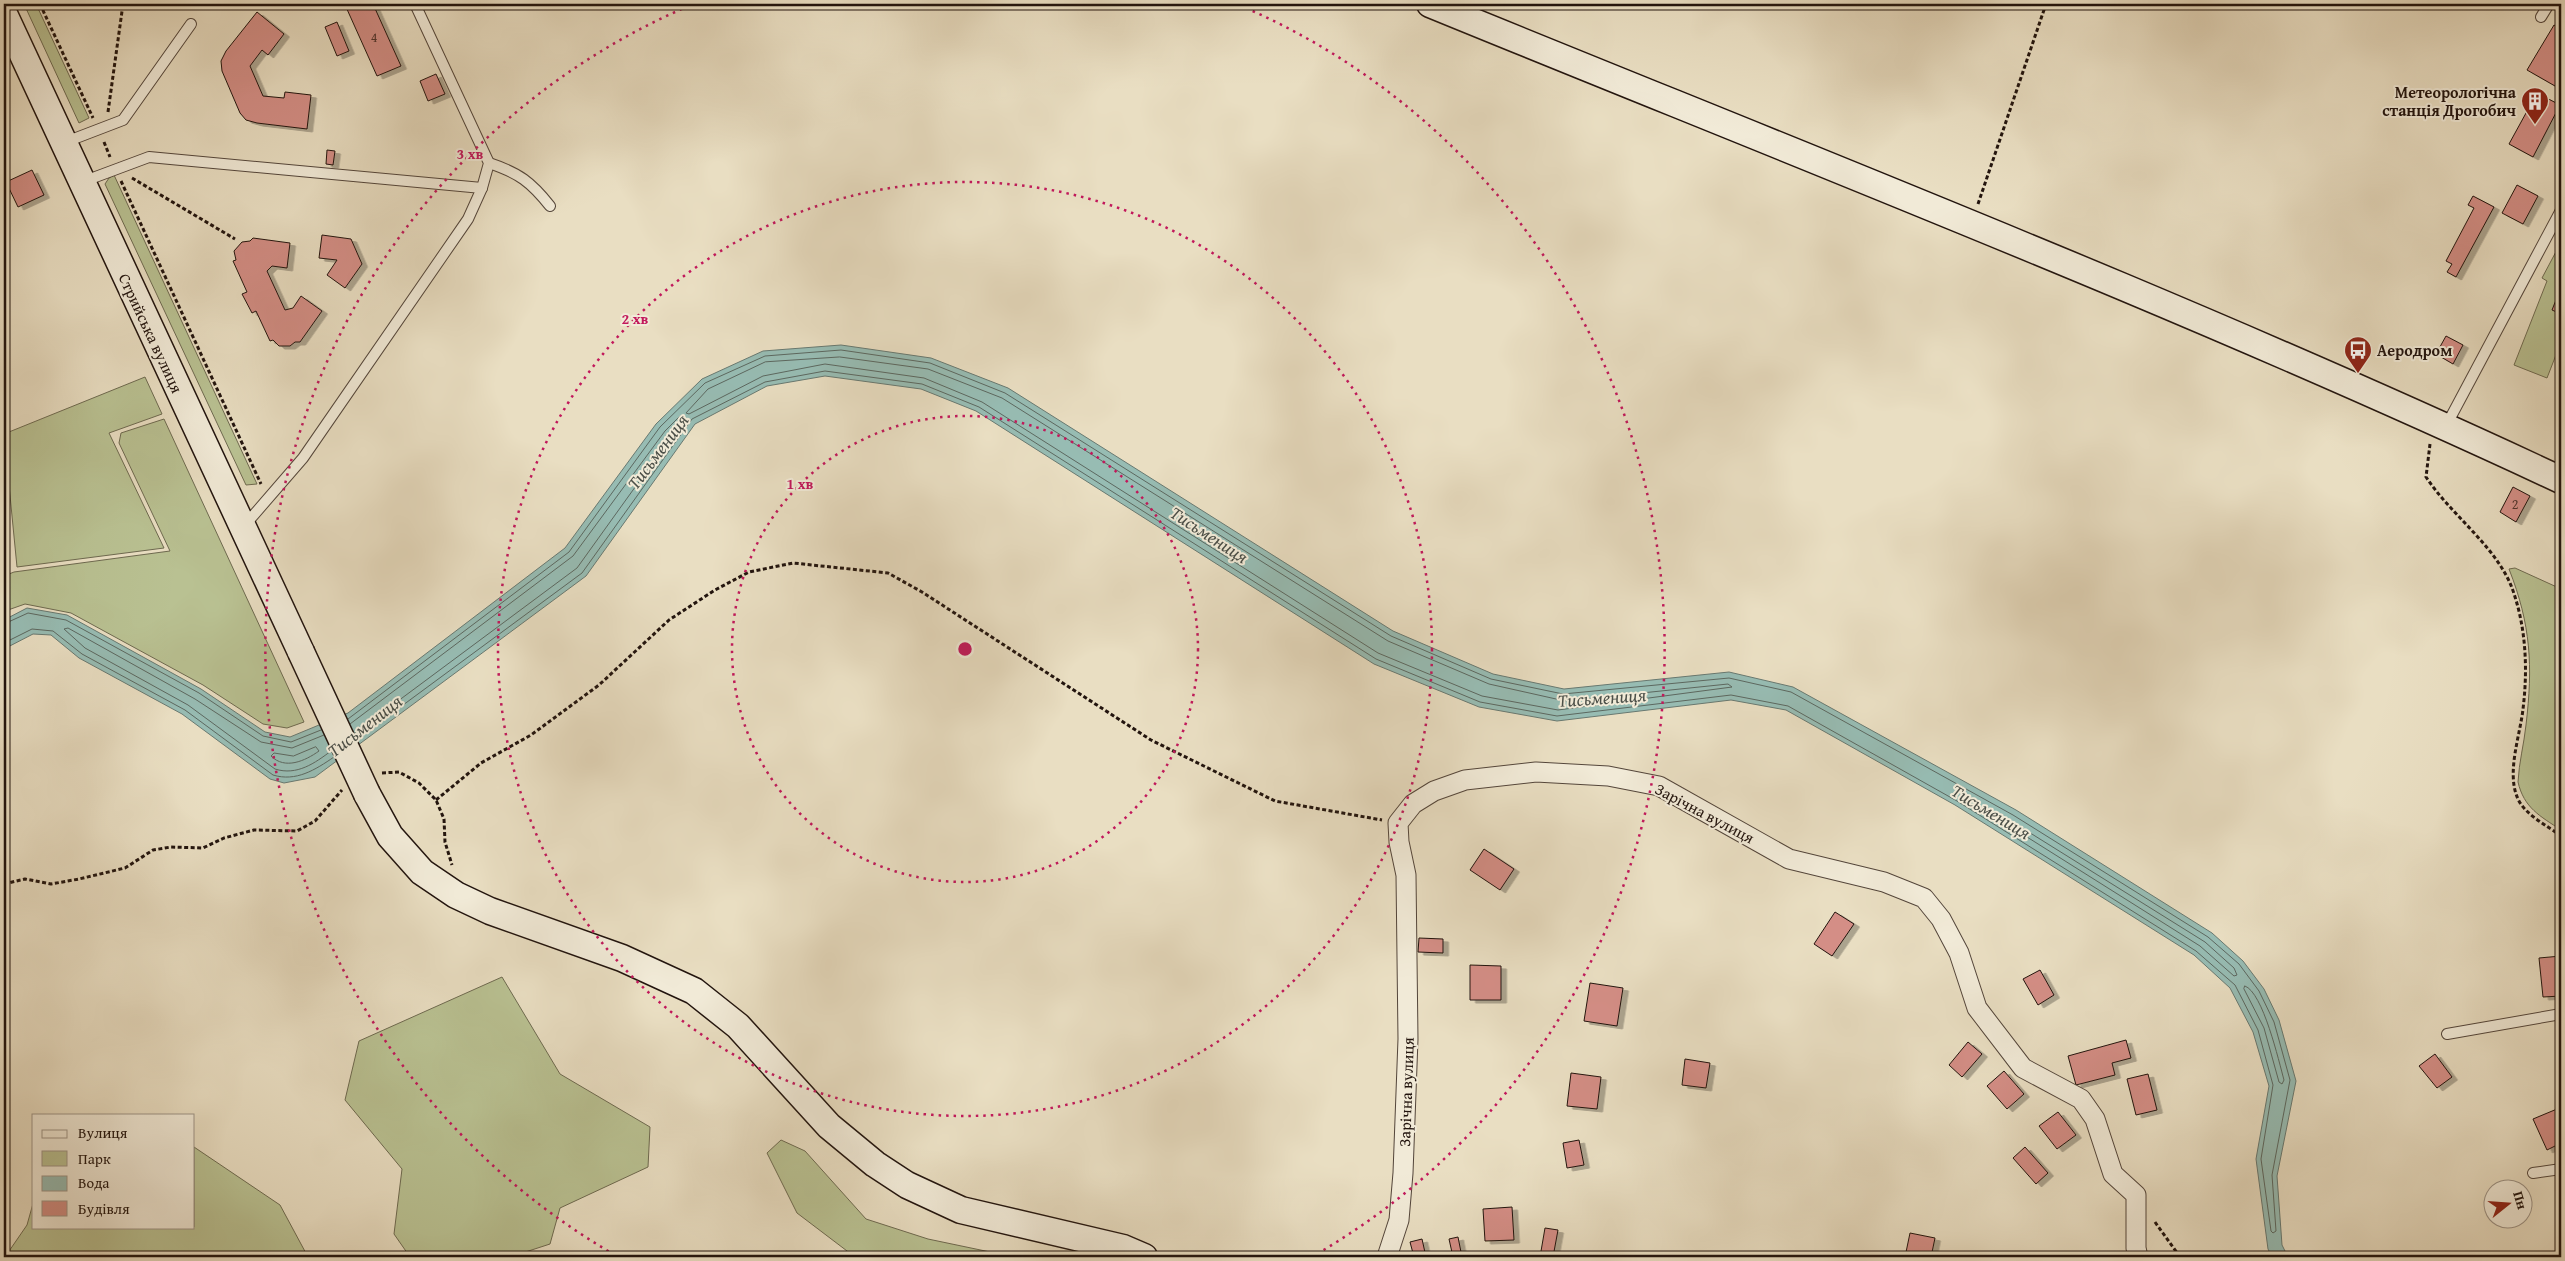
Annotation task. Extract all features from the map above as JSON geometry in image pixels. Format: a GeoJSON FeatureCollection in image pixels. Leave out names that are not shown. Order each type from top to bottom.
{"type":"FeatureCollection","features":[{"type":"Feature","properties":{"kind":"main road"},"geometry":{"type":"LineString","coordinates":[[1430,4],[1971,224],[2441,424],[2561,480]]}},
{"type":"Feature","properties":{"kind":"main road","name":"Стрийська вулиця"},"geometry":{"type":"LineString","coordinates":[[4,14],[62,143],[364,785],[390,836],[422,872],[456,895],[490,911],[637,964],[694,991],[738,1026],[829,1126],[875,1164],[907,1185],[961,1210],[1123,1248],[1144,1257]]}},
{"type":"Feature","properties":{"kind":"street","name":"Зарічна вулиця"},"geometry":{"type":"LineString","coordinates":[[1386,1257],[1399,1220],[1404,1173],[1408,1039],[1406,875],[1399,842],[1398,823],[1413,804],[1434,791],[1465,780],[1536,772],[1608,776],[1659,786],[1789,859],[1884,882],[1924,898],[1941,919],[1959,954],[1977,1008],[2023,1068],[2081,1099],[2095,1119],[2113,1174],[2136,1195]]}},
{"type":"Feature","properties":{"kind":"street"},"geometry":{"type":"LineString","coordinates":[[2136,1195],[2136,1248],[2138,1257]]}},
{"type":"Feature","properties":{"kind":"lane"},"geometry":{"type":"LineString","coordinates":[[242,528],[314,442],[468,218],[482,188],[489,163],[415,4]]}},
{"type":"Feature","properties":{"kind":"lane"},"geometry":{"type":"LineString","coordinates":[[2540,17],[2549,4]]}},
{"type":"Feature","properties":{"kind":"lane"},"geometry":{"type":"LineString","coordinates":[[62,143],[123,120],[191,24]]}},
{"type":"Feature","properties":{"kind":"lane"},"geometry":{"type":"LineString","coordinates":[[81,182],[149,157],[482,188]]}},
{"type":"Feature","properties":{"kind":"lane"},"geometry":{"type":"LineString","coordinates":[[489,163],[514,171],[533,185],[550,206]]}},
{"type":"Feature","properties":{"kind":"lane"},"geometry":{"type":"LineString","coordinates":[[2441,424],[2561,210]]}},
{"type":"Feature","properties":{"kind":"lane"},"geometry":{"type":"LineString","coordinates":[[2447,1034],[2561,1014]]}},
{"type":"Feature","properties":{"kind":"lane"},"geometry":{"type":"LineString","coordinates":[[2533,1173],[2561,1169]]}},
{"type":"Feature","properties":{"kind":"path"},"geometry":{"type":"LineString","coordinates":[[40,4],[102,127],[116,168],[268,498]]}},
{"type":"Feature","properties":{"kind":"path"},"geometry":{"type":"LineString","coordinates":[[102,127],[123,4]]}},
{"type":"Feature","properties":{"kind":"path"},"geometry":{"type":"LineString","coordinates":[[1971,224],[2046,4]]}},
{"type":"Feature","properties":{"kind":"path"},"geometry":{"type":"LineString","coordinates":[[116,168],[235,240]]}},
{"type":"Feature","properties":{"kind":"path"},"geometry":{"type":"LineString","coordinates":[[2441,424],[2426,470],[2426,476],[2503,570],[2518,605],[2526,677],[2521,729],[2515,758],[2514,783],[2518,800],[2532,815],[2561,836]]}},
{"type":"Feature","properties":{"kind":"path"},"geometry":{"type":"LineString","coordinates":[[436,800],[480,763],[531,734],[599,685],[669,620],[715,590],[749,572],[793,562],[888,573],[922,592],[1151,740],[1275,801],[1398,823]]}},
{"type":"Feature","properties":{"kind":"path"},"geometry":{"type":"LineString","coordinates":[[4,884],[25,879],[51,884],[80,879],[125,868],[152,850],[171,847],[203,848],[224,838],[254,830],[297,831],[315,821],[364,785],[399,772],[419,783],[436,800],[444,819],[445,842],[453,867],[456,895]]}},
{"type":"Feature","properties":{"kind":"path"},"geometry":{"type":"LineString","coordinates":[[2136,1195],[2180,1257]]}},
{"type":"Feature","properties":{"kind":"green space"},"geometry":{"type":"Polygon","coordinates":[[[24,4],[36,4],[89,118],[79,123],[24,4]]]}},
{"type":"Feature","properties":{"kind":"green space"},"geometry":{"type":"Polygon","coordinates":[[[114,175],[257,484],[246,485],[105,184],[114,175]]]}},
{"type":"Feature","properties":{"kind":"green space"},"geometry":{"type":"Polygon","coordinates":[[[2559,246],[2561,247],[2561,342],[2547,378],[2514,365],[2547,281],[2542,278],[2559,246]]]}},
{"type":"Feature","properties":{"kind":"green space"},"geometry":{"type":"Polygon","coordinates":[[[145,377],[162,414],[109,433],[164,548],[17,567],[4,434],[145,377]]]}},
{"type":"Feature","properties":{"kind":"green space"},"geometry":{"type":"Polygon","coordinates":[[[164,419],[304,722],[287,728],[263,724],[203,685],[71,613],[25,604],[8,610],[4,606],[4,576],[14,572],[170,551],[119,443],[121,433],[164,419]]]}},
{"type":"Feature","properties":{"kind":"green space"},"geometry":{"type":"Polygon","coordinates":[[[2515,568],[2559,588],[2561,583],[2561,830],[2540,816],[2529,805],[2518,782],[2528,704],[2529,664],[2526,627],[2509,569],[2515,568]]]}},
{"type":"Feature","properties":{"kind":"green space"},"geometry":{"type":"Polygon","coordinates":[[[502,977],[560,1074],[650,1127],[648,1167],[560,1208],[550,1244],[510,1257],[410,1257],[394,1234],[402,1169],[345,1100],[359,1041],[502,977]]]}},
{"type":"Feature","properties":{"kind":"green space"},"geometry":{"type":"Polygon","coordinates":[[[781,1140],[805,1151],[866,1219],[928,1239],[1014,1257],[859,1257],[851,1254],[797,1213],[767,1153],[781,1140]]]}},
{"type":"Feature","properties":{"kind":"green space"},"geometry":{"type":"Polygon","coordinates":[[[195,1148],[280,1205],[308,1257],[5,1257],[27,1225],[32,1207],[32,1228],[195,1228],[195,1148]]]}},
{"type":"Feature","properties":{"kind":"water","name":"Тисьмениця"},"geometry":{"type":"Polygon","coordinates":[[[841,345],[931,358],[1008,388],[1393,631],[1493,674],[1564,689],[1729,672],[1793,687],[2016,810],[2212,933],[2243,961],[2264,989],[2279,1020],[2296,1081],[2277,1176],[2282,1245],[2288,1257],[2272,1257],[2268,1249],[2256,1159],[2269,1086],[2253,1032],[2230,988],[2194,955],[1955,805],[1786,710],[1731,700],[1557,721],[1479,707],[1374,664],[976,411],[921,389],[825,376],[767,386],[695,424],[586,576],[315,777],[284,783],[270,779],[182,714],[79,658],[51,635],[33,634],[4,649],[4,620],[27,608],[67,615],[201,689],[265,732],[290,737],[348,713],[565,548],[656,424],[702,379],[763,351],[841,345]]]}},
{"type":"Feature","properties":{"kind":"building"},"geometry":{"type":"Polygon","coordinates":[[[354,4],[373,4],[401,66],[377,76],[346,7],[354,4]]]}},
{"type":"Feature","properties":{"kind":"building"},"geometry":{"type":"Polygon","coordinates":[[[257,12],[284,34],[268,55],[262,50],[250,66],[263,96],[284,98],[285,92],[311,95],[307,129],[246,120],[240,113],[222,71],[221,61],[226,51],[257,12]]]}},
{"type":"Feature","properties":{"kind":"building"},"geometry":{"type":"Polygon","coordinates":[[[337,22],[349,51],[337,56],[325,27],[337,22]]]}},
{"type":"Feature","properties":{"kind":"building"},"geometry":{"type":"Polygon","coordinates":[[[2554,25],[2561,29],[2561,75],[2555,86],[2527,70],[2554,25]]]}},
{"type":"Feature","properties":{"kind":"building"},"geometry":{"type":"Polygon","coordinates":[[[436,74],[445,94],[428,101],[420,81],[436,74]]]}},
{"type":"Feature","properties":{"kind":"building","name":"Метеорологічна станція Дрогобич"},"geometry":{"type":"Polygon","coordinates":[[[2537,93],[2560,105],[2533,157],[2509,144],[2537,93]]]}},
{"type":"Feature","properties":{"kind":"building"},"geometry":{"type":"Polygon","coordinates":[[[327,150],[335,151],[333,165],[326,164],[327,150]]]}},
{"type":"Feature","properties":{"kind":"building"},"geometry":{"type":"Polygon","coordinates":[[[32,170],[44,195],[18,207],[6,182],[32,170]]]}},
{"type":"Feature","properties":{"kind":"building"},"geometry":{"type":"Polygon","coordinates":[[[2517,185],[2538,196],[2523,224],[2502,213],[2517,185]]]}},
{"type":"Feature","properties":{"kind":"building"},"geometry":{"type":"Polygon","coordinates":[[[2473,196],[2494,207],[2456,277],[2447,272],[2452,264],[2446,261],[2474,208],[2468,205],[2473,196]]]}},
{"type":"Feature","properties":{"kind":"building"},"geometry":{"type":"Polygon","coordinates":[[[322,235],[351,239],[362,264],[345,288],[327,275],[337,260],[319,258],[322,235]]]}},
{"type":"Feature","properties":{"kind":"building"},"geometry":{"type":"Polygon","coordinates":[[[253,238],[290,243],[287,268],[272,266],[267,271],[285,310],[293,308],[301,296],[322,311],[300,342],[295,342],[290,346],[279,346],[273,340],[270,341],[256,311],[252,313],[242,294],[247,292],[233,261],[236,260],[234,251],[242,242],[250,241],[253,238]]]}},
{"type":"Feature","properties":{"kind":"building"},"geometry":{"type":"Polygon","coordinates":[[[2556,300],[2561,302],[2561,314],[2552,310],[2556,300]]]}},
{"type":"Feature","properties":{"kind":"building"},"geometry":{"type":"Polygon","coordinates":[[[2446,336],[2463,345],[2453,364],[2436,354],[2446,336]]]}},
{"type":"Feature","properties":{"kind":"building"},"geometry":{"type":"Polygon","coordinates":[[[2513,487],[2530,496],[2516,522],[2500,512],[2513,487]]]}},
{"type":"Feature","properties":{"kind":"building"},"geometry":{"type":"Polygon","coordinates":[[[1484,849],[1514,869],[1500,890],[1470,870],[1484,849]]]}},
{"type":"Feature","properties":{"kind":"building"},"geometry":{"type":"Polygon","coordinates":[[[1835,912],[1854,924],[1832,956],[1814,944],[1835,912]]]}},
{"type":"Feature","properties":{"kind":"building"},"geometry":{"type":"Polygon","coordinates":[[[1419,938],[1443,939],[1443,953],[1418,952],[1419,938]]]}},
{"type":"Feature","properties":{"kind":"building"},"geometry":{"type":"Polygon","coordinates":[[[2561,956],[2561,996],[2543,997],[2539,958],[2561,956]]]}},
{"type":"Feature","properties":{"kind":"building"},"geometry":{"type":"Polygon","coordinates":[[[1470,965],[1501,966],[1501,1000],[1470,1000],[1470,965]]]}},
{"type":"Feature","properties":{"kind":"building"},"geometry":{"type":"Polygon","coordinates":[[[2040,970],[2054,995],[2038,1005],[2023,979],[2040,970]]]}},
{"type":"Feature","properties":{"kind":"building"},"geometry":{"type":"Polygon","coordinates":[[[1590,983],[1623,988],[1617,1026],[1584,1021],[1590,983]]]}},
{"type":"Feature","properties":{"kind":"building"},"geometry":{"type":"Polygon","coordinates":[[[2126,1040],[2131,1058],[2112,1063],[2115,1075],[2076,1085],[2068,1056],[2126,1040]]]}},
{"type":"Feature","properties":{"kind":"building"},"geometry":{"type":"Polygon","coordinates":[[[1968,1042],[1982,1054],[1962,1077],[1949,1065],[1968,1042]]]}},
{"type":"Feature","properties":{"kind":"building"},"geometry":{"type":"Polygon","coordinates":[[[2435,1054],[2452,1077],[2437,1088],[2419,1066],[2435,1054]]]}},
{"type":"Feature","properties":{"kind":"building"},"geometry":{"type":"Polygon","coordinates":[[[1685,1059],[1710,1063],[1706,1088],[1682,1085],[1685,1059]]]}},
{"type":"Feature","properties":{"kind":"building"},"geometry":{"type":"Polygon","coordinates":[[[2004,1071],[2024,1094],[2007,1109],[1987,1086],[2004,1071]]]}},
{"type":"Feature","properties":{"kind":"building"},"geometry":{"type":"Polygon","coordinates":[[[1571,1073],[1601,1077],[1597,1109],[1567,1106],[1571,1073]]]}},
{"type":"Feature","properties":{"kind":"building"},"geometry":{"type":"Polygon","coordinates":[[[2148,1074],[2157,1110],[2136,1115],[2127,1079],[2148,1074]]]}},
{"type":"Feature","properties":{"kind":"building"},"geometry":{"type":"Polygon","coordinates":[[[2557,1109],[2561,1119],[2561,1143],[2547,1150],[2533,1119],[2557,1109]]]}},
{"type":"Feature","properties":{"kind":"building"},"geometry":{"type":"Polygon","coordinates":[[[2058,1112],[2076,1135],[2057,1149],[2039,1126],[2058,1112]]]}},
{"type":"Feature","properties":{"kind":"building"},"geometry":{"type":"Polygon","coordinates":[[[1579,1140],[1584,1165],[1567,1168],[1563,1143],[1579,1140]]]}},
{"type":"Feature","properties":{"kind":"building"},"geometry":{"type":"Polygon","coordinates":[[[2025,1147],[2048,1173],[2036,1184],[2013,1158],[2025,1147]]]}},
{"type":"Feature","properties":{"kind":"building"},"geometry":{"type":"Polygon","coordinates":[[[1512,1207],[1514,1240],[1485,1241],[1483,1209],[1512,1207]]]}},
{"type":"Feature","properties":{"kind":"building"},"geometry":{"type":"Polygon","coordinates":[[[1545,1228],[1558,1230],[1553,1257],[1540,1257],[1545,1228]]]}},
{"type":"Feature","properties":{"kind":"building"},"geometry":{"type":"Polygon","coordinates":[[[1910,1233],[1935,1238],[1931,1257],[1905,1257],[1910,1233]]]}},
{"type":"Feature","properties":{"kind":"building"},"geometry":{"type":"Polygon","coordinates":[[[1458,1237],[1462,1257],[1453,1257],[1449,1239],[1458,1237]]]}},
{"type":"Feature","properties":{"kind":"building"},"geometry":{"type":"Polygon","coordinates":[[[1422,1239],[1426,1257],[1414,1257],[1410,1242],[1422,1239]]]}},
{"type":"Feature","properties":{"kind":"place","name":"Метеорологічна станція Дрогобич"},"geometry":{"type":"Point","coordinates":[2535,125]}},
{"type":"Feature","properties":{"kind":"place","name":"Аеродром"},"geometry":{"type":"Point","coordinates":[2358,374]}}]}
